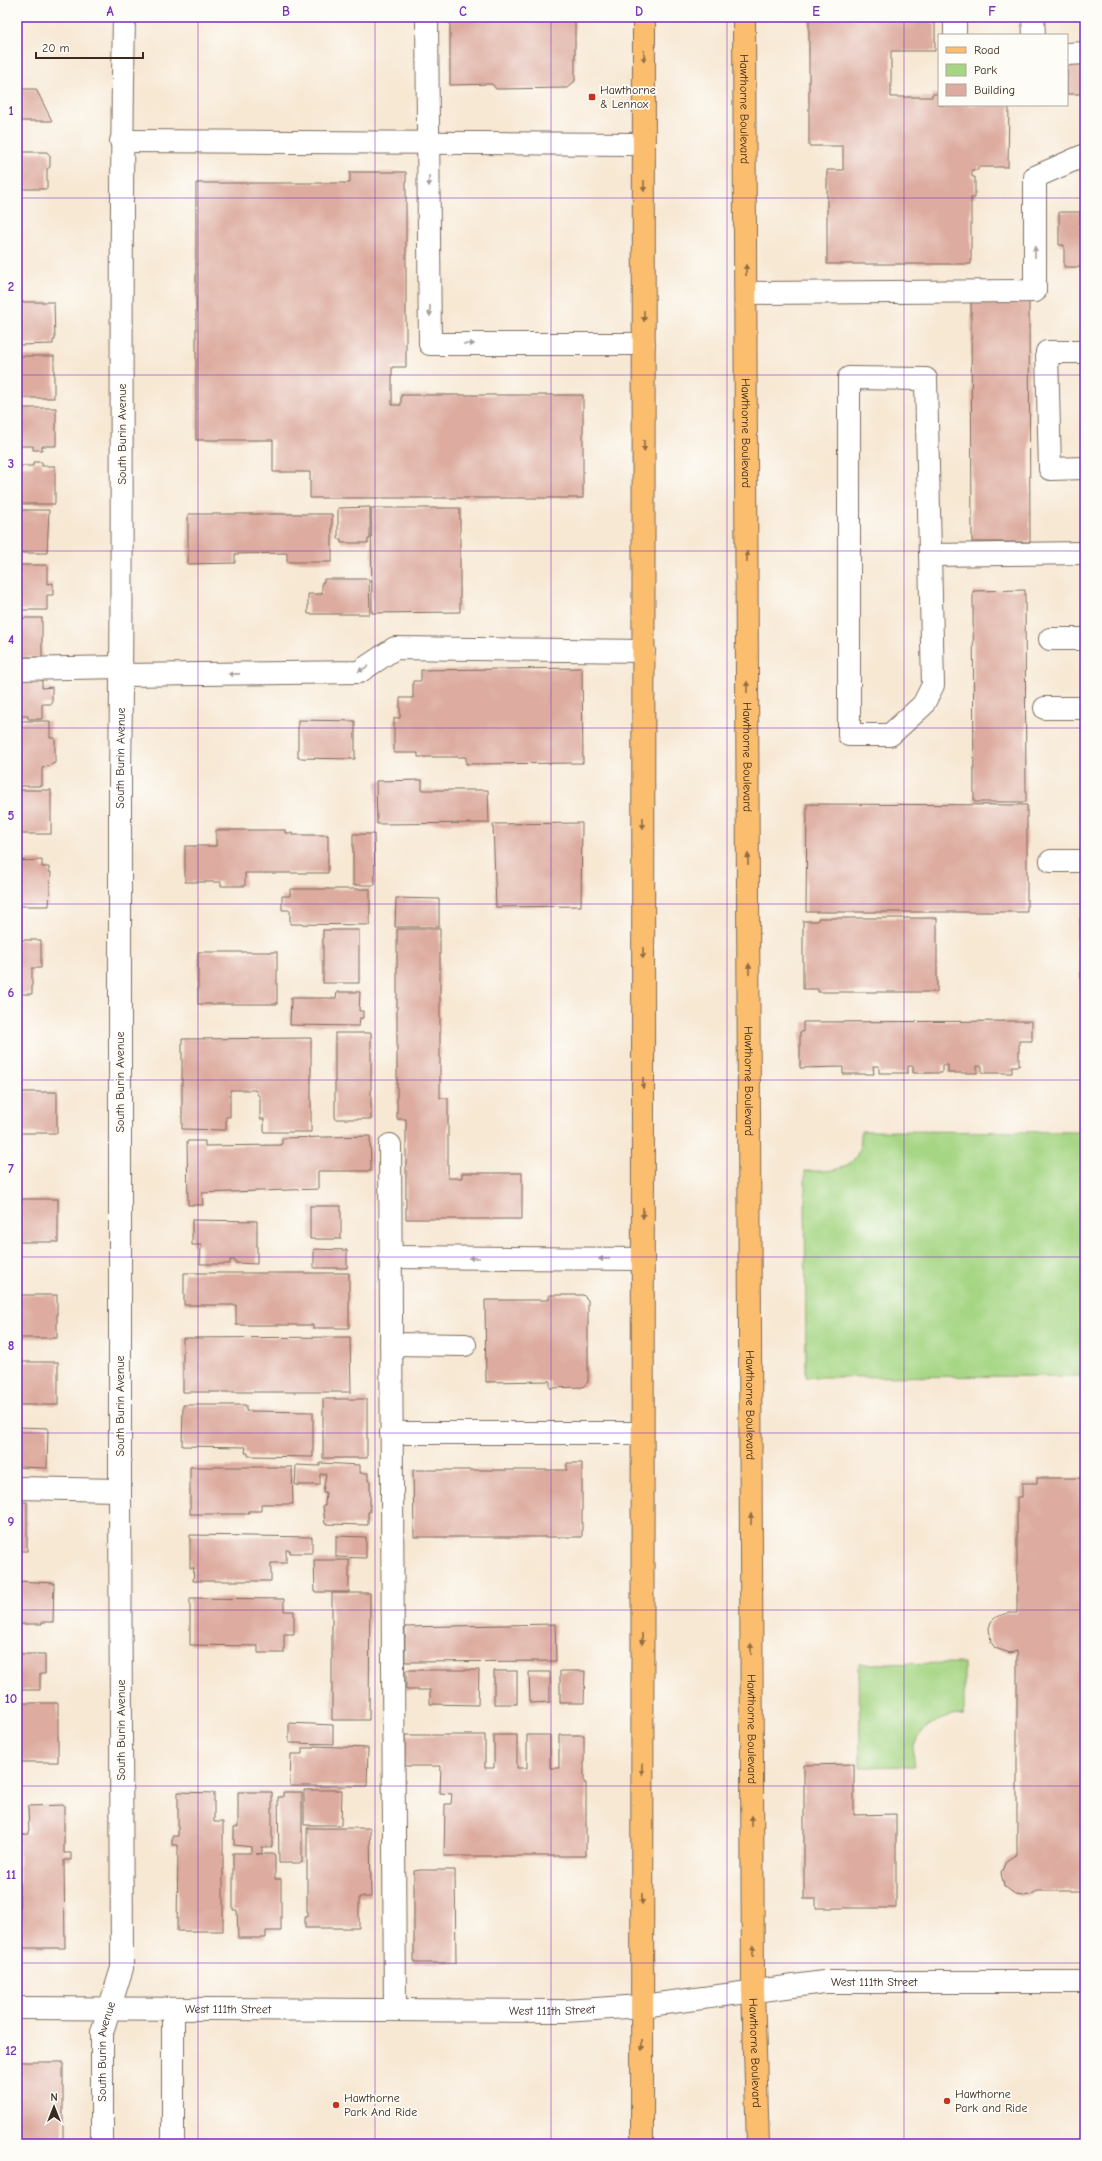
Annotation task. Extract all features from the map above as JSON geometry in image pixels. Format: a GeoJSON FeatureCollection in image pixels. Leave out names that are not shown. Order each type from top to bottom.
{"type":"FeatureCollection","features":[{"type":"Feature","properties":{"kind":"main road"},"geometry":{"type":"LineString","coordinates":[[642,2144],[644,17]]}},
{"type":"Feature","properties":{"kind":"main road","name":"Hawthorne Boulevard"},"geometry":{"type":"LineString","coordinates":[[744,17],[753,1990],[758,2144]]}},
{"type":"Feature","properties":{"kind":"street","name":"South Burin Avenue"},"geometry":{"type":"LineString","coordinates":[[102,2144],[102,2032],[122,1968],[120,1490],[122,671],[121,141],[124,17]]}},
{"type":"Feature","properties":{"kind":"street"},"geometry":{"type":"LineString","coordinates":[[426,17],[429,142],[430,344],[644,344]]}},
{"type":"Feature","properties":{"kind":"street"},"geometry":{"type":"LineString","coordinates":[[955,17],[955,34]]}},
{"type":"Feature","properties":{"kind":"street"},"geometry":{"type":"LineString","coordinates":[[1033,17],[1034,34]]}},
{"type":"Feature","properties":{"kind":"street"},"geometry":{"type":"LineString","coordinates":[[1068,54],[1085,54]]}},
{"type":"Feature","properties":{"kind":"street"},"geometry":{"type":"LineString","coordinates":[[121,141],[644,144]]}},
{"type":"Feature","properties":{"kind":"street"},"geometry":{"type":"LineString","coordinates":[[746,294],[1035,290],[1035,177],[1085,155]]}},
{"type":"Feature","properties":{"kind":"street"},"geometry":{"type":"LineString","coordinates":[[1085,352],[1047,352],[1050,469],[1085,468]]}},
{"type":"Feature","properties":{"kind":"street"},"geometry":{"type":"LineString","coordinates":[[849,378],[926,379],[931,555],[933,685],[923,705],[890,735],[849,735],[849,378]]}},
{"type":"Feature","properties":{"kind":"street"},"geometry":{"type":"LineString","coordinates":[[931,555],[1085,553]]}},
{"type":"Feature","properties":{"kind":"street"},"geometry":{"type":"LineString","coordinates":[[1050,639],[1085,638]]}},
{"type":"Feature","properties":{"kind":"street"},"geometry":{"type":"LineString","coordinates":[[17,669],[359,672],[395,648],[644,651]]}},
{"type":"Feature","properties":{"kind":"street"},"geometry":{"type":"LineString","coordinates":[[1045,708],[1085,708]]}},
{"type":"Feature","properties":{"kind":"street"},"geometry":{"type":"LineString","coordinates":[[1051,861],[1085,861]]}},
{"type":"Feature","properties":{"kind":"street"},"geometry":{"type":"LineString","coordinates":[[390,1145],[395,2010]]}},
{"type":"Feature","properties":{"kind":"street"},"geometry":{"type":"LineString","coordinates":[[390,1257],[642,1259]]}},
{"type":"Feature","properties":{"kind":"street"},"geometry":{"type":"LineString","coordinates":[[391,1344],[465,1345]]}},
{"type":"Feature","properties":{"kind":"street"},"geometry":{"type":"LineString","coordinates":[[391,1432],[642,1432]]}},
{"type":"Feature","properties":{"kind":"street"},"geometry":{"type":"LineString","coordinates":[[17,1488],[120,1490]]}},
{"type":"Feature","properties":{"kind":"street","name":"West 111th Street"},"geometry":{"type":"LineString","coordinates":[[17,2008],[564,2011],[642,2006],[753,1990],[824,1982],[1085,1982]]}},
{"type":"Feature","properties":{"kind":"street"},"geometry":{"type":"LineString","coordinates":[[172,2009],[172,2144]]}},
{"type":"Feature","properties":{"kind":"green space"},"geometry":{"type":"Polygon","coordinates":[[[861,1131],[1085,1132],[1085,1376],[806,1377],[805,1171],[836,1169],[844,1167],[850,1163],[855,1158],[859,1150],[861,1143],[861,1131]]]}},
{"type":"Feature","properties":{"kind":"green space"},"geometry":{"type":"Polygon","coordinates":[[[964,1663],[964,1715],[948,1717],[940,1720],[926,1728],[920,1734],[913,1752],[914,1766],[860,1767],[859,1664],[964,1663]]]}},
{"type":"Feature","properties":{"kind":"building"},"geometry":{"type":"Polygon","coordinates":[[[450,17],[575,17],[575,81],[567,88],[496,89],[492,84],[450,85],[450,17]]]}},
{"type":"Feature","properties":{"kind":"building"},"geometry":{"type":"Polygon","coordinates":[[[809,17],[932,17],[932,23],[935,23],[935,51],[891,51],[891,97],[932,97],[932,94],[938,94],[938,106],[1009,106],[1008,167],[978,167],[978,170],[972,170],[972,177],[975,177],[975,198],[971,198],[971,264],[827,264],[827,170],[843,170],[843,146],[809,146],[809,17]]]}},
{"type":"Feature","properties":{"kind":"building"},"geometry":{"type":"Polygon","coordinates":[[[1068,60],[1085,60],[1085,94],[1068,94],[1068,60]]]}},
{"type":"Feature","properties":{"kind":"building"},"geometry":{"type":"Polygon","coordinates":[[[17,89],[36,89],[52,121],[17,121],[17,89]]]}},
{"type":"Feature","properties":{"kind":"building"},"geometry":{"type":"Polygon","coordinates":[[[17,152],[47,152],[50,156],[50,167],[47,169],[47,189],[17,189],[17,152]]]}},
{"type":"Feature","properties":{"kind":"building"},"geometry":{"type":"Polygon","coordinates":[[[350,172],[406,172],[406,367],[392,367],[392,405],[401,405],[401,395],[583,395],[583,498],[310,498],[310,472],[273,472],[273,440],[196,440],[196,183],[350,183],[350,172]]]}},
{"type":"Feature","properties":{"kind":"building"},"geometry":{"type":"Polygon","coordinates":[[[1059,212],[1080,212],[1080,231],[1085,231],[1085,267],[1064,267],[1064,245],[1059,245],[1059,212]]]}},
{"type":"Feature","properties":{"kind":"building"},"geometry":{"type":"Polygon","coordinates":[[[18,302],[54,302],[55,340],[53,340],[53,344],[19,345],[18,302]]]}},
{"type":"Feature","properties":{"kind":"building"},"geometry":{"type":"Polygon","coordinates":[[[971,302],[1029,302],[1030,542],[972,542],[971,302]]]}},
{"type":"Feature","properties":{"kind":"building"},"geometry":{"type":"Polygon","coordinates":[[[18,356],[54,356],[54,398],[18,398],[18,356]]]}},
{"type":"Feature","properties":{"kind":"building"},"geometry":{"type":"Polygon","coordinates":[[[17,408],[56,408],[56,446],[42,446],[42,450],[33,450],[33,446],[17,446],[17,408]]]}},
{"type":"Feature","properties":{"kind":"building"},"geometry":{"type":"Polygon","coordinates":[[[33,462],[42,462],[42,466],[55,466],[55,504],[17,504],[17,466],[33,466],[33,462]]]}},
{"type":"Feature","properties":{"kind":"building"},"geometry":{"type":"Polygon","coordinates":[[[370,507],[370,539],[368,539],[368,543],[341,543],[341,539],[338,539],[338,508],[370,507]]]}},
{"type":"Feature","properties":{"kind":"building"},"geometry":{"type":"Polygon","coordinates":[[[371,508],[460,508],[460,612],[372,613],[371,508]]]}},
{"type":"Feature","properties":{"kind":"building"},"geometry":{"type":"Polygon","coordinates":[[[17,510],[49,510],[47,553],[17,553],[17,510]]]}},
{"type":"Feature","properties":{"kind":"building"},"geometry":{"type":"Polygon","coordinates":[[[188,514],[332,514],[332,562],[287,562],[287,553],[235,554],[235,563],[188,564],[188,514]]]}},
{"type":"Feature","properties":{"kind":"building"},"geometry":{"type":"Polygon","coordinates":[[[17,565],[47,565],[47,584],[53,583],[53,595],[47,595],[47,610],[17,610],[17,565]]]}},
{"type":"Feature","properties":{"kind":"building"},"geometry":{"type":"Polygon","coordinates":[[[324,579],[369,579],[370,614],[308,614],[308,594],[322,594],[322,582],[324,582],[324,579]]]}},
{"type":"Feature","properties":{"kind":"building"},"geometry":{"type":"Polygon","coordinates":[[[1025,590],[1026,802],[974,802],[973,591],[1025,590]]]}},
{"type":"Feature","properties":{"kind":"building"},"geometry":{"type":"Polygon","coordinates":[[[17,618],[42,618],[42,657],[17,657],[17,618]]]}},
{"type":"Feature","properties":{"kind":"building"},"geometry":{"type":"Polygon","coordinates":[[[582,668],[583,763],[466,764],[466,757],[418,757],[418,753],[394,753],[394,718],[400,718],[400,698],[413,698],[413,681],[421,681],[421,670],[582,668]]]}},
{"type":"Feature","properties":{"kind":"building"},"geometry":{"type":"Polygon","coordinates":[[[17,676],[42,676],[42,688],[52,687],[52,704],[42,704],[42,719],[28,719],[28,716],[17,716],[17,676]]]}},
{"type":"Feature","properties":{"kind":"building"},"geometry":{"type":"Polygon","coordinates":[[[298,720],[355,721],[355,759],[298,758],[298,720]]]}},
{"type":"Feature","properties":{"kind":"building"},"geometry":{"type":"Polygon","coordinates":[[[17,721],[50,721],[50,738],[55,738],[55,763],[42,768],[42,786],[17,786],[17,721]]]}},
{"type":"Feature","properties":{"kind":"building"},"geometry":{"type":"Polygon","coordinates":[[[422,780],[422,790],[488,790],[489,823],[377,824],[376,781],[422,780]]]}},
{"type":"Feature","properties":{"kind":"building"},"geometry":{"type":"Polygon","coordinates":[[[17,790],[51,790],[51,834],[17,834],[17,790]]]}},
{"type":"Feature","properties":{"kind":"building"},"geometry":{"type":"Polygon","coordinates":[[[807,804],[1027,805],[1027,912],[806,912],[807,804]]]}},
{"type":"Feature","properties":{"kind":"building"},"geometry":{"type":"Polygon","coordinates":[[[582,823],[581,906],[496,907],[493,824],[582,823]]]}},
{"type":"Feature","properties":{"kind":"building"},"geometry":{"type":"Polygon","coordinates":[[[216,830],[285,830],[285,833],[292,833],[292,835],[328,835],[328,873],[245,873],[245,886],[221,886],[221,882],[185,882],[185,846],[216,846],[216,830]]]}},
{"type":"Feature","properties":{"kind":"building"},"geometry":{"type":"Polygon","coordinates":[[[353,834],[374,834],[375,885],[353,885],[353,834]]]}},
{"type":"Feature","properties":{"kind":"building"},"geometry":{"type":"Polygon","coordinates":[[[42,860],[42,867],[49,867],[49,872],[51,872],[49,906],[17,906],[17,861],[42,860]]]}},
{"type":"Feature","properties":{"kind":"building"},"geometry":{"type":"Polygon","coordinates":[[[290,889],[370,889],[370,925],[290,924],[290,910],[282,910],[282,896],[290,896],[290,889]]]}},
{"type":"Feature","properties":{"kind":"building"},"geometry":{"type":"Polygon","coordinates":[[[396,898],[439,899],[439,927],[395,927],[396,898]]]}},
{"type":"Feature","properties":{"kind":"building"},"geometry":{"type":"Polygon","coordinates":[[[818,918],[937,918],[937,992],[818,992],[818,989],[803,989],[803,921],[818,921],[818,918]]]}},
{"type":"Feature","properties":{"kind":"building"},"geometry":{"type":"Polygon","coordinates":[[[1080,918],[1085,918],[1085,989],[1081,989],[1080,918]]]}},
{"type":"Feature","properties":{"kind":"building"},"geometry":{"type":"Polygon","coordinates":[[[397,929],[440,929],[440,1098],[448,1098],[448,1178],[462,1178],[462,1173],[522,1173],[522,1219],[406,1219],[406,1119],[397,1119],[397,929]]]}},
{"type":"Feature","properties":{"kind":"building"},"geometry":{"type":"Polygon","coordinates":[[[323,930],[359,930],[359,983],[323,983],[323,930]]]}},
{"type":"Feature","properties":{"kind":"building"},"geometry":{"type":"Polygon","coordinates":[[[17,940],[41,940],[41,968],[32,968],[32,994],[17,994],[17,940]]]}},
{"type":"Feature","properties":{"kind":"building"},"geometry":{"type":"Polygon","coordinates":[[[198,952],[277,952],[277,1004],[198,1004],[198,952]]]}},
{"type":"Feature","properties":{"kind":"building"},"geometry":{"type":"Polygon","coordinates":[[[337,992],[360,992],[359,1011],[363,1011],[363,1018],[360,1018],[359,1026],[290,1025],[291,998],[336,998],[337,992]]]}},
{"type":"Feature","properties":{"kind":"building"},"geometry":{"type":"Polygon","coordinates":[[[1032,1021],[1032,1041],[1019,1041],[1019,1066],[1012,1066],[1012,1073],[982,1073],[982,1066],[977,1066],[977,1073],[948,1073],[948,1065],[942,1065],[942,1073],[913,1073],[913,1066],[908,1066],[908,1073],[879,1073],[879,1066],[873,1066],[874,1074],[843,1074],[843,1067],[800,1068],[800,1032],[803,1032],[803,1022],[1032,1021]]]}},
{"type":"Feature","properties":{"kind":"building"},"geometry":{"type":"Polygon","coordinates":[[[335,1033],[371,1033],[371,1119],[335,1119],[335,1033]]]}},
{"type":"Feature","properties":{"kind":"building"},"geometry":{"type":"Polygon","coordinates":[[[311,1038],[311,1132],[264,1132],[264,1119],[260,1119],[260,1098],[255,1090],[230,1090],[230,1117],[226,1117],[226,1130],[182,1129],[182,1039],[311,1038]]]}},
{"type":"Feature","properties":{"kind":"building"},"geometry":{"type":"Polygon","coordinates":[[[17,1092],[57,1092],[57,1133],[17,1133],[17,1092]]]}},
{"type":"Feature","properties":{"kind":"building"},"geometry":{"type":"Polygon","coordinates":[[[370,1136],[371,1171],[318,1171],[318,1189],[202,1193],[203,1205],[188,1205],[187,1141],[205,1141],[205,1146],[282,1145],[282,1138],[370,1136]]]}},
{"type":"Feature","properties":{"kind":"building"},"geometry":{"type":"Polygon","coordinates":[[[17,1199],[58,1199],[58,1242],[17,1242],[17,1199]]]}},
{"type":"Feature","properties":{"kind":"building"},"geometry":{"type":"Polygon","coordinates":[[[310,1206],[341,1206],[341,1239],[310,1239],[310,1206]]]}},
{"type":"Feature","properties":{"kind":"building"},"geometry":{"type":"Polygon","coordinates":[[[192,1220],[257,1221],[257,1264],[235,1263],[235,1260],[230,1260],[230,1264],[200,1264],[201,1245],[192,1245],[192,1220]]]}},
{"type":"Feature","properties":{"kind":"building"},"geometry":{"type":"Polygon","coordinates":[[[314,1249],[347,1250],[347,1268],[314,1268],[314,1249]]]}},
{"type":"Feature","properties":{"kind":"building"},"geometry":{"type":"Polygon","coordinates":[[[184,1273],[349,1273],[349,1328],[313,1328],[313,1325],[236,1325],[236,1305],[184,1305],[184,1273]]]}},
{"type":"Feature","properties":{"kind":"building"},"geometry":{"type":"Polygon","coordinates":[[[17,1295],[57,1295],[57,1338],[17,1338],[17,1295]]]}},
{"type":"Feature","properties":{"kind":"building"},"geometry":{"type":"Polygon","coordinates":[[[549,1295],[583,1295],[588,1300],[588,1382],[583,1387],[550,1388],[550,1381],[486,1382],[485,1300],[549,1300],[549,1295]]]}},
{"type":"Feature","properties":{"kind":"building"},"geometry":{"type":"Polygon","coordinates":[[[350,1337],[351,1392],[183,1392],[183,1338],[350,1337]]]}},
{"type":"Feature","properties":{"kind":"building"},"geometry":{"type":"Polygon","coordinates":[[[17,1362],[58,1362],[58,1405],[17,1405],[17,1362]]]}},
{"type":"Feature","properties":{"kind":"building"},"geometry":{"type":"Polygon","coordinates":[[[323,1399],[367,1399],[367,1458],[323,1458],[323,1399]]]}},
{"type":"Feature","properties":{"kind":"building"},"geometry":{"type":"Polygon","coordinates":[[[183,1405],[246,1405],[246,1411],[313,1412],[313,1457],[248,1456],[248,1453],[245,1453],[246,1447],[182,1446],[183,1405]]]}},
{"type":"Feature","properties":{"kind":"building"},"geometry":{"type":"Polygon","coordinates":[[[17,1427],[48,1428],[47,1468],[17,1467],[17,1427]]]}},
{"type":"Feature","properties":{"kind":"building"},"geometry":{"type":"Polygon","coordinates":[[[320,1463],[360,1465],[360,1473],[368,1473],[368,1481],[370,1481],[370,1512],[368,1512],[368,1525],[325,1524],[323,1505],[325,1505],[326,1492],[323,1492],[326,1474],[320,1474],[320,1485],[295,1485],[296,1465],[320,1466],[320,1463]]]}},
{"type":"Feature","properties":{"kind":"building"},"geometry":{"type":"Polygon","coordinates":[[[567,1463],[582,1463],[582,1537],[414,1537],[413,1470],[567,1470],[567,1463]]]}},
{"type":"Feature","properties":{"kind":"building"},"geometry":{"type":"Polygon","coordinates":[[[190,1467],[292,1467],[293,1504],[261,1504],[261,1511],[248,1511],[249,1514],[190,1514],[190,1467]]]}},
{"type":"Feature","properties":{"kind":"building"},"geometry":{"type":"Polygon","coordinates":[[[1037,1478],[1085,1478],[1085,1891],[1037,1891],[1030,1895],[1023,1896],[1016,1895],[1004,1886],[1001,1873],[1006,1861],[1017,1854],[1017,1651],[1010,1653],[995,1648],[991,1642],[989,1628],[991,1622],[996,1617],[1008,1613],[1017,1613],[1017,1497],[1022,1497],[1022,1483],[1037,1483],[1037,1478]]]}},
{"type":"Feature","properties":{"kind":"building"},"geometry":{"type":"Polygon","coordinates":[[[17,1502],[27,1502],[27,1551],[17,1551],[17,1502]]]}},
{"type":"Feature","properties":{"kind":"building"},"geometry":{"type":"Polygon","coordinates":[[[190,1535],[312,1537],[312,1553],[290,1553],[290,1550],[286,1550],[286,1563],[271,1563],[271,1581],[193,1581],[194,1568],[190,1568],[190,1535]]]}},
{"type":"Feature","properties":{"kind":"building"},"geometry":{"type":"Polygon","coordinates":[[[336,1536],[366,1537],[366,1558],[336,1557],[336,1536]]]}},
{"type":"Feature","properties":{"kind":"building"},"geometry":{"type":"Polygon","coordinates":[[[314,1560],[349,1560],[349,1592],[315,1592],[314,1560]]]}},
{"type":"Feature","properties":{"kind":"building"},"geometry":{"type":"Polygon","coordinates":[[[17,1581],[54,1583],[53,1622],[42,1622],[42,1624],[17,1624],[17,1581]]]}},
{"type":"Feature","properties":{"kind":"building"},"geometry":{"type":"Polygon","coordinates":[[[332,1593],[370,1593],[369,1720],[332,1720],[332,1593]]]}},
{"type":"Feature","properties":{"kind":"building"},"geometry":{"type":"Polygon","coordinates":[[[190,1598],[284,1599],[284,1611],[294,1611],[294,1634],[284,1634],[284,1653],[258,1653],[258,1646],[190,1645],[190,1598]]]}},
{"type":"Feature","properties":{"kind":"building"},"geometry":{"type":"Polygon","coordinates":[[[555,1624],[556,1661],[405,1662],[405,1627],[555,1624]]]}},
{"type":"Feature","properties":{"kind":"building"},"geometry":{"type":"Polygon","coordinates":[[[17,1654],[45,1654],[45,1674],[40,1674],[40,1690],[17,1690],[17,1654]]]}},
{"type":"Feature","properties":{"kind":"building"},"geometry":{"type":"Polygon","coordinates":[[[406,1670],[479,1670],[478,1705],[430,1704],[430,1690],[406,1690],[406,1670]]]}},
{"type":"Feature","properties":{"kind":"building"},"geometry":{"type":"Polygon","coordinates":[[[494,1671],[517,1671],[517,1704],[494,1704],[494,1671]]]}},
{"type":"Feature","properties":{"kind":"building"},"geometry":{"type":"Polygon","coordinates":[[[560,1671],[585,1671],[584,1703],[560,1703],[560,1671]]]}},
{"type":"Feature","properties":{"kind":"building"},"geometry":{"type":"Polygon","coordinates":[[[529,1672],[550,1672],[550,1702],[530,1703],[529,1672]]]}},
{"type":"Feature","properties":{"kind":"building"},"geometry":{"type":"Polygon","coordinates":[[[17,1703],[58,1703],[58,1762],[17,1762],[17,1703]]]}},
{"type":"Feature","properties":{"kind":"building"},"geometry":{"type":"Polygon","coordinates":[[[289,1723],[333,1725],[333,1744],[289,1743],[289,1723]]]}},
{"type":"Feature","properties":{"kind":"building"},"geometry":{"type":"Polygon","coordinates":[[[405,1735],[485,1735],[485,1768],[494,1768],[494,1735],[517,1735],[517,1768],[527,1768],[527,1735],[550,1735],[550,1768],[559,1768],[559,1735],[584,1735],[584,1783],[586,1783],[586,1856],[444,1856],[445,1804],[451,1804],[452,1794],[440,1793],[441,1766],[405,1766],[405,1735]]]}},
{"type":"Feature","properties":{"kind":"building"},"geometry":{"type":"Polygon","coordinates":[[[313,1746],[368,1748],[367,1786],[290,1786],[291,1754],[302,1754],[302,1748],[313,1748],[313,1746]]]}},
{"type":"Feature","properties":{"kind":"building"},"geometry":{"type":"Polygon","coordinates":[[[854,1764],[854,1815],[896,1814],[896,1908],[816,1908],[816,1899],[804,1899],[804,1765],[854,1764]]]}},
{"type":"Feature","properties":{"kind":"building"},"geometry":{"type":"Polygon","coordinates":[[[304,1790],[342,1790],[341,1825],[304,1825],[304,1790]]]}},
{"type":"Feature","properties":{"kind":"building"},"geometry":{"type":"Polygon","coordinates":[[[178,1792],[214,1793],[214,1822],[223,1822],[223,1931],[177,1931],[178,1845],[172,1845],[172,1836],[178,1836],[178,1792]]]}},
{"type":"Feature","properties":{"kind":"building"},"geometry":{"type":"Polygon","coordinates":[[[238,1792],[272,1792],[272,1847],[262,1847],[262,1853],[256,1854],[275,1854],[275,1879],[281,1879],[281,1931],[266,1931],[266,1938],[238,1938],[237,1910],[233,1910],[233,1853],[252,1853],[252,1847],[234,1845],[234,1827],[238,1827],[238,1792]]]}},
{"type":"Feature","properties":{"kind":"building"},"geometry":{"type":"Polygon","coordinates":[[[283,1792],[302,1792],[302,1863],[279,1863],[278,1797],[283,1797],[283,1792]]]}},
{"type":"Feature","properties":{"kind":"building"},"geometry":{"type":"Polygon","coordinates":[[[64,1805],[64,1853],[71,1853],[71,1860],[64,1860],[65,1948],[20,1948],[19,1835],[29,1834],[28,1806],[64,1805]]]}},
{"type":"Feature","properties":{"kind":"building"},"geometry":{"type":"Polygon","coordinates":[[[307,1828],[370,1828],[371,1897],[359,1897],[359,1928],[305,1928],[305,1917],[307,1917],[307,1828]]]}},
{"type":"Feature","properties":{"kind":"building"},"geometry":{"type":"Polygon","coordinates":[[[455,1870],[456,1963],[414,1963],[414,1871],[455,1870]]]}},
{"type":"Feature","properties":{"kind":"building"},"geometry":{"type":"Polygon","coordinates":[[[17,2062],[63,2062],[63,2144],[17,2144],[17,2062]]]}},
{"type":"Feature","properties":{"kind":"place","name":"Hawthorne & Lennox"},"geometry":{"type":"Point","coordinates":[592,97]}},
{"type":"Feature","properties":{"kind":"place","name":"Hawthorne Park and Ride"},"geometry":{"type":"Point","coordinates":[947,2101]}},
{"type":"Feature","properties":{"kind":"place","name":"Hawthorne Park And Ride"},"geometry":{"type":"Point","coordinates":[336,2105]}}]}
